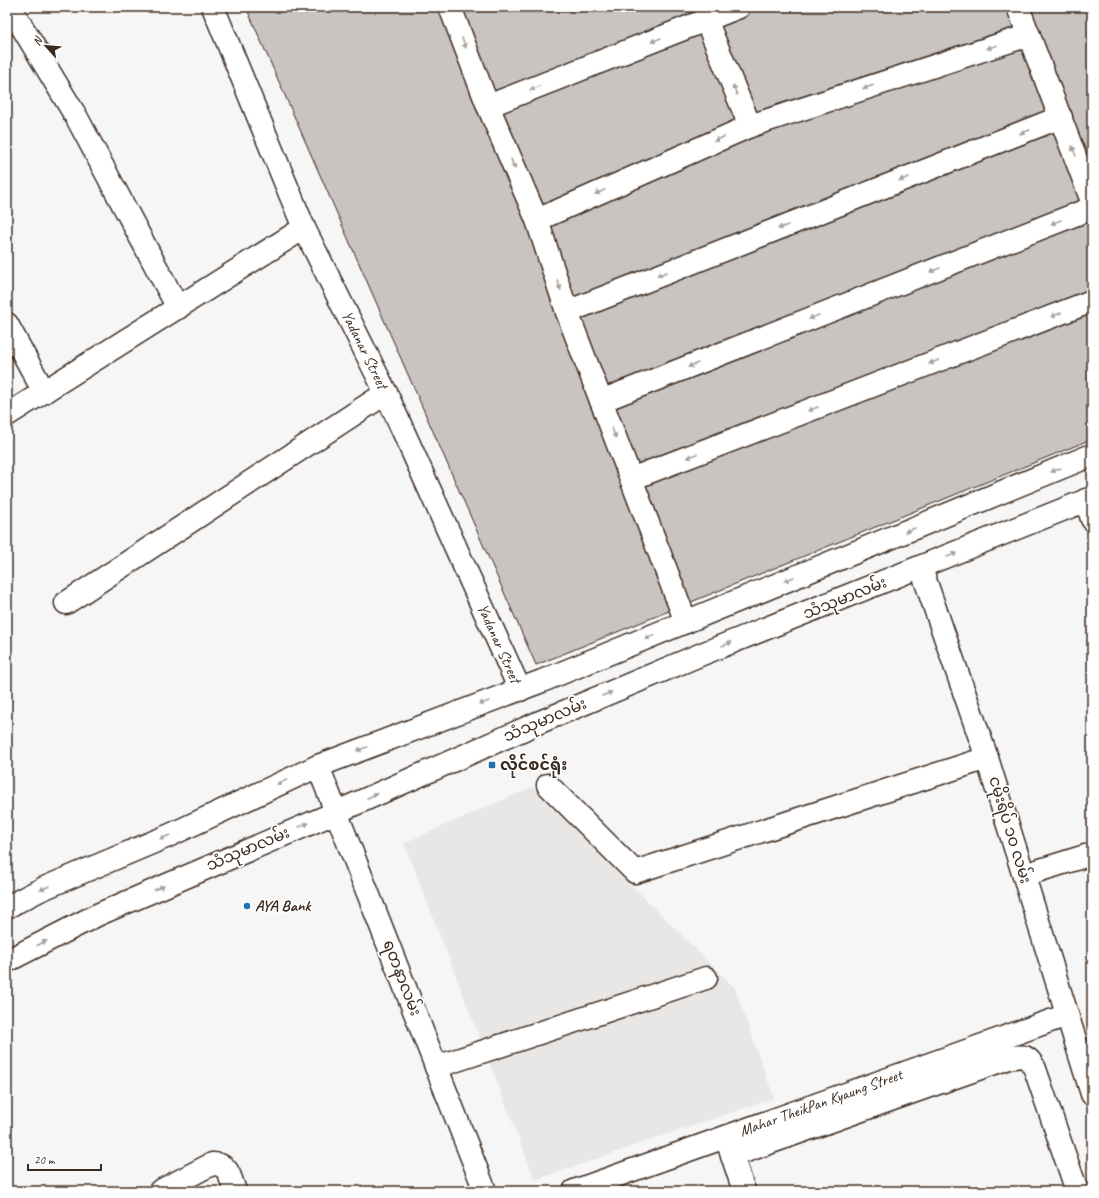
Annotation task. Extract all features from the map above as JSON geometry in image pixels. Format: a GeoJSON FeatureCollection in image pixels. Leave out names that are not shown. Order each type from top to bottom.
{"type":"FeatureCollection","features":[{"type":"Feature","properties":{"kind":"street"},"geometry":{"type":"LineString","coordinates":[[10,7],[77,118],[178,308]]}},
{"type":"Feature","properties":{"kind":"street","name":"Yadanar Street"},"geometry":{"type":"LineString","coordinates":[[213,7],[304,228],[386,393],[520,690]]}},
{"type":"Feature","properties":{"kind":"street"},"geometry":{"type":"LineString","coordinates":[[450,7],[488,106],[537,220],[567,312],[686,622]]}},
{"type":"Feature","properties":{"kind":"street"},"geometry":{"type":"LineString","coordinates":[[488,106],[740,7]]}},
{"type":"Feature","properties":{"kind":"street"},"geometry":{"type":"LineString","coordinates":[[1018,7],[1092,201]]}},
{"type":"Feature","properties":{"kind":"street"},"geometry":{"type":"LineString","coordinates":[[706,20],[750,126]]}},
{"type":"Feature","properties":{"kind":"street"},"geometry":{"type":"LineString","coordinates":[[537,220],[750,126],[1029,35]]}},
{"type":"Feature","properties":{"kind":"street"},"geometry":{"type":"LineString","coordinates":[[567,312],[1061,117]]}},
{"type":"Feature","properties":{"kind":"street"},"geometry":{"type":"LineString","coordinates":[[602,401],[1092,208]]}},
{"type":"Feature","properties":{"kind":"street"},"geometry":{"type":"LineString","coordinates":[[7,416],[304,228]]}},
{"type":"Feature","properties":{"kind":"street"},"geometry":{"type":"LineString","coordinates":[[632,479],[1092,301]]}},
{"type":"Feature","properties":{"kind":"street"},"geometry":{"type":"LineString","coordinates":[[7,324],[44,392]]}},
{"type":"Feature","properties":{"kind":"street"},"geometry":{"type":"LineString","coordinates":[[66,603],[386,393]]}},
{"type":"Feature","properties":{"kind":"street"},"geometry":{"type":"LineString","coordinates":[[7,907],[42,889],[168,836],[318,766],[520,690],[1092,455]]}},
{"type":"Feature","properties":{"kind":"street","name":"သံသုမာလမ်း"},"geometry":{"type":"LineString","coordinates":[[7,961],[97,914],[336,812],[547,719],[702,654],[921,568],[1090,506]]}},
{"type":"Feature","properties":{"kind":"street","name":"ငမိုးရိပ် ၁၀ လမ်း"},"geometry":{"type":"LineString","coordinates":[[921,568],[987,758],[1092,1094]]}},
{"type":"Feature","properties":{"kind":"street"},"geometry":{"type":"LineString","coordinates":[[548,785],[635,872],[987,758]]}},
{"type":"Feature","properties":{"kind":"street","name":"ရတနာလမ်း"},"geometry":{"type":"LineString","coordinates":[[318,766],[485,1191]]}},
{"type":"Feature","properties":{"kind":"street"},"geometry":{"type":"LineString","coordinates":[[1024,875],[1092,854]]}},
{"type":"Feature","properties":{"kind":"street"},"geometry":{"type":"LineString","coordinates":[[436,1067],[706,978]]}},
{"type":"Feature","properties":{"kind":"street","name":"Mahar TheikPan Kyaung Street"},"geometry":{"type":"LineString","coordinates":[[574,1191],[729,1147],[1067,1015]]}},
{"type":"Feature","properties":{"kind":"street"},"geometry":{"type":"LineString","coordinates":[[744,1191],[729,1147],[1009,1058],[1022,1056],[1029,1058],[1035,1069],[1077,1191]]}},
{"type":"Feature","properties":{"kind":"street"},"geometry":{"type":"LineString","coordinates":[[160,1191],[212,1164],[219,1164],[227,1170],[235,1191]]}},
{"type":"Feature","properties":{"kind":"shaded area"},"geometry":{"type":"Polygon","coordinates":[[[533,787],[735,988],[774,1098],[535,1180],[404,843],[533,787]]]}},
{"type":"Feature","properties":{"kind":"building"},"geometry":{"type":"Polygon","coordinates":[[[246,7],[1092,7],[1092,439],[536,665],[246,7]]]}},
{"type":"Feature","properties":{"kind":"place","name":"လိုင်စင်ရုံး"},"geometry":{"type":"Point","coordinates":[492,765]}},
{"type":"Feature","properties":{"kind":"place","name":"AYA Bank"},"geometry":{"type":"Point","coordinates":[247,906]}}]}
